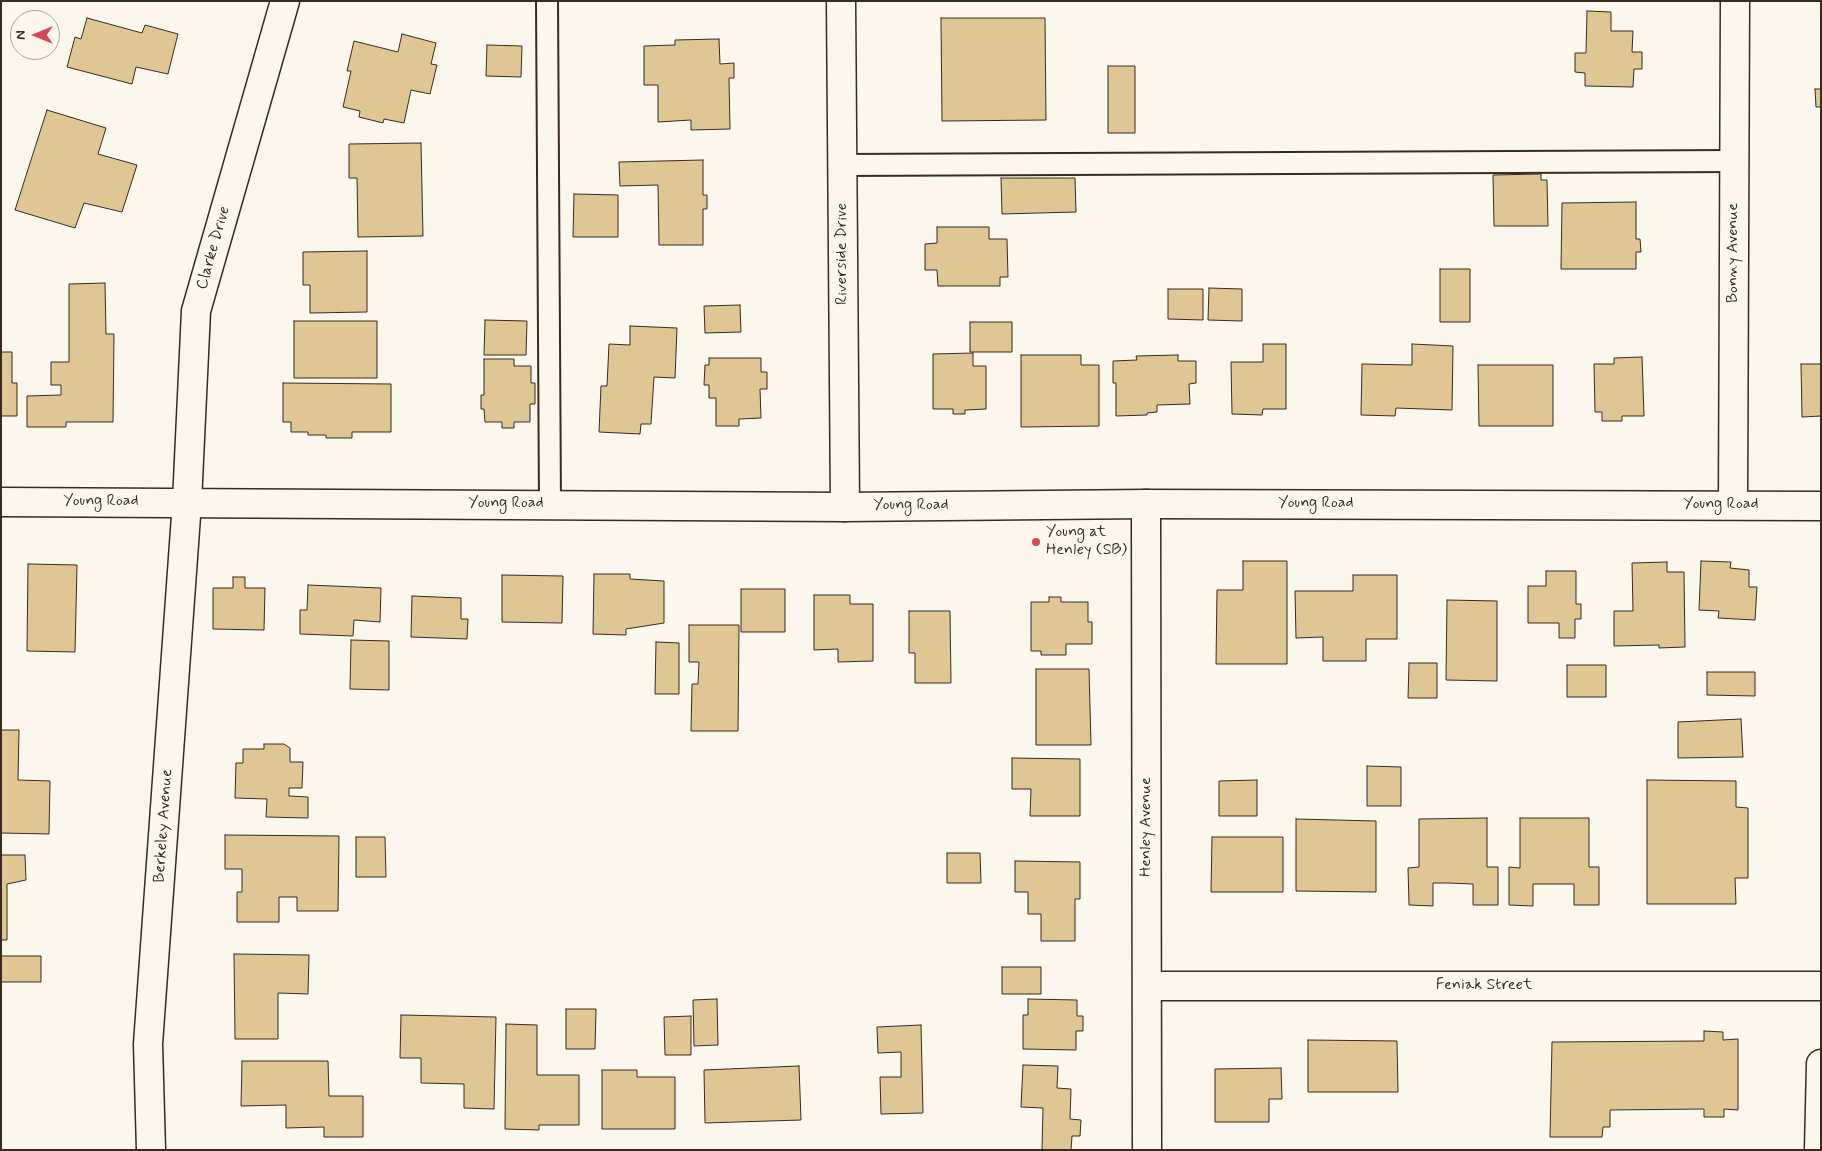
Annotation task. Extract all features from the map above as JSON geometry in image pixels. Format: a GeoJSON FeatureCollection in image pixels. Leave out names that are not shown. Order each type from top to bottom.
{"type":"FeatureCollection","features":[{"type":"Feature","properties":{"kind":"street","name":"Clarke Drive"},"geometry":{"type":"LineString","coordinates":[[188,502],[196,311],[285,1]]}},
{"type":"Feature","properties":{"kind":"street","name":"Riverside Drive"},"geometry":{"type":"LineString","coordinates":[[841,1],[845,507]]}},
{"type":"Feature","properties":{"kind":"street","name":"Bonny Avenue"},"geometry":{"type":"LineString","coordinates":[[1734,505],[1735,1]]}},
{"type":"Feature","properties":{"kind":"street","name":"Young Road"},"geometry":{"type":"LineString","coordinates":[[1,502],[845,507],[1146,504],[1821,506]]}},
{"type":"Feature","properties":{"kind":"street","name":"Berkeley Avenue"},"geometry":{"type":"LineString","coordinates":[[151,1150],[148,1044],[188,502]]}},
{"type":"Feature","properties":{"kind":"street","name":"Henley Avenue"},"geometry":{"type":"LineString","coordinates":[[1146,504],[1147,1150]]}},
{"type":"Feature","properties":{"kind":"street","name":"Feniak Street"},"geometry":{"type":"LineString","coordinates":[[1147,986],[1821,986]]}},
{"type":"Feature","properties":{"kind":"street"},"geometry":{"type":"LineString","coordinates":[[1820,1150],[1821,1064]]}},
{"type":"Feature","properties":{"kind":"lane"},"geometry":{"type":"LineString","coordinates":[[547,1],[550,504]]}},
{"type":"Feature","properties":{"kind":"lane"},"geometry":{"type":"LineString","coordinates":[[842,165],[1735,161]]}},
{"type":"Feature","properties":{"kind":"building"},"geometry":{"type":"Polygon","coordinates":[[[1587,11],[1611,12],[1611,31],[1633,31],[1632,52],[1642,52],[1642,69],[1634,69],[1633,87],[1585,86],[1585,73],[1575,72],[1575,53],[1586,53],[1587,11]]]}},
{"type":"Feature","properties":{"kind":"building"},"geometry":{"type":"Polygon","coordinates":[[[87,18],[142,33],[145,25],[178,34],[168,74],[136,67],[132,84],[67,67],[75,37],[81,39],[87,18]]]}},
{"type":"Feature","properties":{"kind":"building"},"geometry":{"type":"Polygon","coordinates":[[[941,18],[1045,18],[1046,120],[942,121],[941,18]]]}},
{"type":"Feature","properties":{"kind":"building"},"geometry":{"type":"Polygon","coordinates":[[[402,34],[436,43],[431,64],[437,65],[430,94],[411,90],[404,123],[384,119],[383,123],[359,117],[360,111],[343,107],[351,71],[347,71],[354,41],[398,52],[402,34]]]}},
{"type":"Feature","properties":{"kind":"building"},"geometry":{"type":"Polygon","coordinates":[[[719,39],[720,64],[734,63],[734,78],[729,78],[730,129],[691,130],[691,120],[658,122],[658,85],[644,85],[644,46],[675,45],[675,40],[719,39]]]}},
{"type":"Feature","properties":{"kind":"building"},"geometry":{"type":"Polygon","coordinates":[[[487,45],[522,46],[521,77],[486,76],[487,45]]]}},
{"type":"Feature","properties":{"kind":"building"},"geometry":{"type":"Polygon","coordinates":[[[1108,66],[1135,66],[1135,133],[1108,133],[1108,66]]]}},
{"type":"Feature","properties":{"kind":"building"},"geometry":{"type":"Polygon","coordinates":[[[1815,89],[1821,89],[1821,107],[1816,107],[1815,89]]]}},
{"type":"Feature","properties":{"kind":"building"},"geometry":{"type":"Polygon","coordinates":[[[47,110],[106,128],[98,154],[137,165],[122,212],[84,203],[75,228],[15,210],[47,110]]]}},
{"type":"Feature","properties":{"kind":"building"},"geometry":{"type":"Polygon","coordinates":[[[421,143],[423,236],[358,237],[357,178],[349,178],[349,144],[421,143]]]}},
{"type":"Feature","properties":{"kind":"building"},"geometry":{"type":"Polygon","coordinates":[[[703,160],[703,195],[707,195],[707,209],[703,209],[703,245],[659,245],[658,185],[620,186],[619,162],[703,160]]]}},
{"type":"Feature","properties":{"kind":"building"},"geometry":{"type":"Polygon","coordinates":[[[1541,174],[1541,180],[1547,180],[1548,226],[1494,226],[1493,175],[1541,174]]]}},
{"type":"Feature","properties":{"kind":"building"},"geometry":{"type":"Polygon","coordinates":[[[1001,178],[1075,178],[1076,212],[1002,214],[1001,178]]]}},
{"type":"Feature","properties":{"kind":"building"},"geometry":{"type":"Polygon","coordinates":[[[574,194],[618,195],[618,237],[573,237],[574,194]]]}},
{"type":"Feature","properties":{"kind":"building"},"geometry":{"type":"Polygon","coordinates":[[[1636,202],[1636,239],[1640,239],[1641,252],[1636,252],[1636,269],[1561,269],[1562,203],[1636,202]]]}},
{"type":"Feature","properties":{"kind":"building"},"geometry":{"type":"Polygon","coordinates":[[[937,227],[989,227],[989,239],[1007,239],[1008,277],[1000,277],[1000,286],[938,286],[937,270],[925,270],[925,244],[937,243],[937,227]]]}},
{"type":"Feature","properties":{"kind":"building"},"geometry":{"type":"Polygon","coordinates":[[[367,251],[367,312],[310,313],[310,285],[303,285],[303,252],[367,251]]]}},
{"type":"Feature","properties":{"kind":"building"},"geometry":{"type":"Polygon","coordinates":[[[1440,269],[1470,269],[1470,322],[1440,322],[1440,269]]]}},
{"type":"Feature","properties":{"kind":"building"},"geometry":{"type":"Polygon","coordinates":[[[105,283],[106,334],[114,334],[113,422],[66,422],[66,427],[27,427],[27,396],[61,395],[61,385],[51,385],[51,362],[69,362],[69,284],[105,283]]]}},
{"type":"Feature","properties":{"kind":"building"},"geometry":{"type":"Polygon","coordinates":[[[1209,288],[1242,289],[1242,321],[1208,320],[1209,288]]]}},
{"type":"Feature","properties":{"kind":"building"},"geometry":{"type":"Polygon","coordinates":[[[1168,289],[1203,289],[1203,320],[1168,319],[1168,289]]]}},
{"type":"Feature","properties":{"kind":"building"},"geometry":{"type":"Polygon","coordinates":[[[740,305],[741,332],[705,333],[704,306],[740,305]]]}},
{"type":"Feature","properties":{"kind":"building"},"geometry":{"type":"Polygon","coordinates":[[[485,320],[527,321],[526,355],[484,355],[485,320]]]}},
{"type":"Feature","properties":{"kind":"building"},"geometry":{"type":"Polygon","coordinates":[[[294,321],[377,321],[377,378],[294,378],[294,321]]]}},
{"type":"Feature","properties":{"kind":"building"},"geometry":{"type":"Polygon","coordinates":[[[970,322],[1012,322],[1012,352],[970,352],[970,322]]]}},
{"type":"Feature","properties":{"kind":"building"},"geometry":{"type":"Polygon","coordinates":[[[630,326],[677,328],[675,378],[654,377],[651,424],[641,424],[640,434],[599,432],[601,386],[607,386],[609,344],[630,345],[630,326]]]}},
{"type":"Feature","properties":{"kind":"building"},"geometry":{"type":"Polygon","coordinates":[[[1263,344],[1286,344],[1286,409],[1263,409],[1262,415],[1232,414],[1231,362],[1263,362],[1263,344]]]}},
{"type":"Feature","properties":{"kind":"building"},"geometry":{"type":"Polygon","coordinates":[[[1412,344],[1453,346],[1452,410],[1396,408],[1395,416],[1361,415],[1362,364],[1412,365],[1412,344]]]}},
{"type":"Feature","properties":{"kind":"building"},"geometry":{"type":"Polygon","coordinates":[[[1,352],[12,352],[12,383],[17,383],[17,416],[1,416],[1,352]]]}},
{"type":"Feature","properties":{"kind":"building"},"geometry":{"type":"Polygon","coordinates":[[[973,353],[973,366],[986,366],[986,409],[965,410],[965,414],[953,414],[953,409],[933,409],[933,354],[973,353]]]}},
{"type":"Feature","properties":{"kind":"building"},"geometry":{"type":"Polygon","coordinates":[[[1021,355],[1081,355],[1081,365],[1099,365],[1099,426],[1021,427],[1021,355]]]}},
{"type":"Feature","properties":{"kind":"building"},"geometry":{"type":"Polygon","coordinates":[[[1178,355],[1178,361],[1196,361],[1196,383],[1189,384],[1190,404],[1157,405],[1157,412],[1147,413],[1147,415],[1116,416],[1116,383],[1113,383],[1113,361],[1137,360],[1136,356],[1178,355]]]}},
{"type":"Feature","properties":{"kind":"building"},"geometry":{"type":"Polygon","coordinates":[[[1642,357],[1644,416],[1622,416],[1622,421],[1602,421],[1602,412],[1595,412],[1594,364],[1614,364],[1614,358],[1642,357]]]}},
{"type":"Feature","properties":{"kind":"building"},"geometry":{"type":"Polygon","coordinates":[[[709,358],[761,358],[761,372],[767,372],[767,389],[760,389],[761,418],[739,419],[739,426],[716,426],[716,398],[709,398],[709,385],[704,385],[705,365],[709,365],[709,358]]]}},
{"type":"Feature","properties":{"kind":"building"},"geometry":{"type":"Polygon","coordinates":[[[484,359],[514,359],[514,366],[531,366],[531,383],[535,383],[535,404],[530,404],[530,422],[514,422],[514,428],[502,428],[502,422],[485,422],[484,409],[481,409],[481,395],[484,395],[484,359]]]}},
{"type":"Feature","properties":{"kind":"building"},"geometry":{"type":"Polygon","coordinates":[[[1801,364],[1821,364],[1821,416],[1802,417],[1801,364]]]}},
{"type":"Feature","properties":{"kind":"building"},"geometry":{"type":"Polygon","coordinates":[[[1478,365],[1553,365],[1553,426],[1479,426],[1478,365]]]}},
{"type":"Feature","properties":{"kind":"building"},"geometry":{"type":"Polygon","coordinates":[[[283,383],[391,384],[391,432],[352,432],[352,438],[326,438],[326,435],[308,435],[308,432],[291,432],[291,422],[283,422],[283,383]]]}},
{"type":"Feature","properties":{"kind":"building"},"geometry":{"type":"Polygon","coordinates":[[[1243,561],[1287,561],[1287,664],[1216,664],[1217,590],[1243,590],[1243,561]]]}},
{"type":"Feature","properties":{"kind":"building"},"geometry":{"type":"Polygon","coordinates":[[[1701,561],[1731,562],[1730,568],[1749,570],[1749,587],[1757,587],[1755,620],[1718,618],[1719,611],[1699,610],[1701,561]]]}},
{"type":"Feature","properties":{"kind":"building"},"geometry":{"type":"Polygon","coordinates":[[[1667,562],[1667,572],[1684,572],[1685,647],[1659,648],[1659,645],[1614,646],[1614,611],[1633,611],[1632,563],[1667,562]]]}},
{"type":"Feature","properties":{"kind":"building"},"geometry":{"type":"Polygon","coordinates":[[[28,564],[77,565],[75,652],[27,651],[28,564]]]}},
{"type":"Feature","properties":{"kind":"building"},"geometry":{"type":"Polygon","coordinates":[[[1546,571],[1576,571],[1576,604],[1581,604],[1581,619],[1575,619],[1575,638],[1559,638],[1559,623],[1528,623],[1528,586],[1546,586],[1546,571]]]}},
{"type":"Feature","properties":{"kind":"building"},"geometry":{"type":"Polygon","coordinates":[[[594,574],[630,574],[630,579],[664,581],[664,623],[626,629],[626,635],[593,634],[594,574]]]}},
{"type":"Feature","properties":{"kind":"building"},"geometry":{"type":"Polygon","coordinates":[[[502,575],[563,576],[562,623],[502,622],[502,575]]]}},
{"type":"Feature","properties":{"kind":"building"},"geometry":{"type":"Polygon","coordinates":[[[1353,575],[1397,575],[1397,639],[1366,639],[1366,661],[1323,661],[1323,637],[1296,638],[1295,591],[1353,591],[1353,575]]]}},
{"type":"Feature","properties":{"kind":"building"},"geometry":{"type":"Polygon","coordinates":[[[233,577],[245,577],[245,588],[265,588],[264,630],[213,629],[213,588],[233,588],[233,577]]]}},
{"type":"Feature","properties":{"kind":"building"},"geometry":{"type":"Polygon","coordinates":[[[308,585],[381,588],[380,622],[354,620],[353,636],[300,634],[300,610],[307,610],[308,585]]]}},
{"type":"Feature","properties":{"kind":"building"},"geometry":{"type":"Polygon","coordinates":[[[741,589],[785,589],[785,632],[741,632],[741,589]]]}},
{"type":"Feature","properties":{"kind":"building"},"geometry":{"type":"Polygon","coordinates":[[[814,595],[850,595],[850,604],[873,604],[873,661],[838,662],[838,649],[814,650],[814,595]]]}},
{"type":"Feature","properties":{"kind":"building"},"geometry":{"type":"Polygon","coordinates":[[[412,596],[461,598],[461,619],[468,619],[467,639],[411,637],[412,596]]]}},
{"type":"Feature","properties":{"kind":"building"},"geometry":{"type":"Polygon","coordinates":[[[1049,597],[1061,597],[1061,602],[1088,602],[1088,622],[1092,622],[1092,644],[1066,644],[1066,655],[1041,655],[1041,651],[1031,651],[1031,602],[1049,602],[1049,597]]]}},
{"type":"Feature","properties":{"kind":"building"},"geometry":{"type":"Polygon","coordinates":[[[1447,600],[1497,601],[1497,681],[1446,680],[1447,600]]]}},
{"type":"Feature","properties":{"kind":"building"},"geometry":{"type":"Polygon","coordinates":[[[909,611],[950,611],[951,683],[915,683],[915,653],[909,653],[909,611]]]}},
{"type":"Feature","properties":{"kind":"building"},"geometry":{"type":"Polygon","coordinates":[[[689,625],[739,625],[738,731],[691,731],[692,684],[698,684],[699,662],[689,662],[689,625]]]}},
{"type":"Feature","properties":{"kind":"building"},"geometry":{"type":"Polygon","coordinates":[[[351,640],[389,641],[389,690],[350,689],[351,640]]]}},
{"type":"Feature","properties":{"kind":"building"},"geometry":{"type":"Polygon","coordinates":[[[656,642],[679,643],[679,694],[655,694],[656,642]]]}},
{"type":"Feature","properties":{"kind":"building"},"geometry":{"type":"Polygon","coordinates":[[[1409,663],[1437,663],[1437,698],[1408,698],[1409,663]]]}},
{"type":"Feature","properties":{"kind":"building"},"geometry":{"type":"Polygon","coordinates":[[[1567,665],[1606,665],[1606,697],[1567,697],[1567,665]]]}},
{"type":"Feature","properties":{"kind":"building"},"geometry":{"type":"Polygon","coordinates":[[[1036,669],[1089,669],[1091,745],[1036,745],[1036,669]]]}},
{"type":"Feature","properties":{"kind":"building"},"geometry":{"type":"Polygon","coordinates":[[[1707,672],[1755,672],[1755,696],[1707,695],[1707,672]]]}},
{"type":"Feature","properties":{"kind":"building"},"geometry":{"type":"Polygon","coordinates":[[[1741,719],[1743,757],[1678,758],[1678,722],[1741,719]]]}},
{"type":"Feature","properties":{"kind":"building"},"geometry":{"type":"Polygon","coordinates":[[[1,730],[19,730],[18,780],[50,781],[49,834],[1,833],[1,730]]]}},
{"type":"Feature","properties":{"kind":"building"},"geometry":{"type":"Polygon","coordinates":[[[264,744],[284,744],[290,748],[290,762],[303,762],[302,788],[289,788],[289,796],[308,797],[308,818],[266,817],[267,799],[235,798],[236,763],[243,763],[243,749],[264,749],[264,744]]]}},
{"type":"Feature","properties":{"kind":"building"},"geometry":{"type":"Polygon","coordinates":[[[1012,758],[1080,759],[1080,816],[1030,816],[1031,789],[1012,789],[1012,758]]]}},
{"type":"Feature","properties":{"kind":"building"},"geometry":{"type":"Polygon","coordinates":[[[1367,766],[1401,767],[1401,806],[1367,806],[1367,766]]]}},
{"type":"Feature","properties":{"kind":"building"},"geometry":{"type":"Polygon","coordinates":[[[1257,780],[1257,816],[1219,816],[1219,781],[1257,780]]]}},
{"type":"Feature","properties":{"kind":"building"},"geometry":{"type":"Polygon","coordinates":[[[1647,780],[1736,781],[1736,807],[1748,808],[1748,878],[1735,878],[1736,904],[1647,904],[1647,780]]]}},
{"type":"Feature","properties":{"kind":"building"},"geometry":{"type":"Polygon","coordinates":[[[1487,818],[1487,867],[1498,867],[1498,905],[1473,905],[1473,884],[1433,883],[1433,906],[1409,905],[1408,868],[1419,867],[1419,819],[1487,818]]]}},
{"type":"Feature","properties":{"kind":"building"},"geometry":{"type":"Polygon","coordinates":[[[1520,818],[1589,818],[1589,867],[1599,867],[1599,905],[1574,905],[1574,884],[1533,884],[1533,906],[1509,905],[1509,867],[1520,868],[1520,818]]]}},
{"type":"Feature","properties":{"kind":"building"},"geometry":{"type":"Polygon","coordinates":[[[1296,819],[1376,821],[1376,892],[1296,891],[1296,819]]]}},
{"type":"Feature","properties":{"kind":"building"},"geometry":{"type":"Polygon","coordinates":[[[225,835],[339,836],[338,911],[297,911],[297,897],[279,897],[279,922],[237,922],[237,892],[242,892],[242,869],[225,869],[225,835]]]}},
{"type":"Feature","properties":{"kind":"building"},"geometry":{"type":"Polygon","coordinates":[[[356,837],[385,837],[386,877],[356,877],[356,837]]]}},
{"type":"Feature","properties":{"kind":"building"},"geometry":{"type":"Polygon","coordinates":[[[1212,837],[1283,837],[1283,892],[1211,892],[1212,837]]]}},
{"type":"Feature","properties":{"kind":"building"},"geometry":{"type":"Polygon","coordinates":[[[947,853],[980,853],[981,883],[947,883],[947,853]]]}},
{"type":"Feature","properties":{"kind":"building"},"geometry":{"type":"Polygon","coordinates":[[[1,855],[25,855],[26,880],[7,884],[7,940],[1,940],[1,855]]]}},
{"type":"Feature","properties":{"kind":"building"},"geometry":{"type":"Polygon","coordinates":[[[1015,861],[1080,862],[1080,899],[1075,899],[1075,941],[1041,941],[1041,914],[1028,914],[1028,892],[1015,892],[1015,861]]]}},
{"type":"Feature","properties":{"kind":"building"},"geometry":{"type":"Polygon","coordinates":[[[234,954],[309,955],[308,994],[278,993],[278,1039],[235,1039],[234,954]]]}},
{"type":"Feature","properties":{"kind":"building"},"geometry":{"type":"Polygon","coordinates":[[[1,956],[41,956],[41,982],[1,982],[1,956]]]}},
{"type":"Feature","properties":{"kind":"building"},"geometry":{"type":"Polygon","coordinates":[[[1002,967],[1041,967],[1041,994],[1002,994],[1002,967]]]}},
{"type":"Feature","properties":{"kind":"building"},"geometry":{"type":"Polygon","coordinates":[[[717,999],[718,1045],[694,1046],[693,1000],[717,999]]]}},
{"type":"Feature","properties":{"kind":"building"},"geometry":{"type":"Polygon","coordinates":[[[1028,999],[1077,1000],[1077,1016],[1083,1016],[1083,1031],[1076,1031],[1076,1050],[1023,1049],[1023,1015],[1028,1015],[1028,999]]]}},
{"type":"Feature","properties":{"kind":"building"},"geometry":{"type":"Polygon","coordinates":[[[566,1009],[596,1009],[595,1049],[566,1049],[566,1009]]]}},
{"type":"Feature","properties":{"kind":"building"},"geometry":{"type":"Polygon","coordinates":[[[401,1015],[496,1017],[494,1109],[464,1108],[464,1084],[421,1083],[421,1058],[400,1058],[401,1015]]]}},
{"type":"Feature","properties":{"kind":"building"},"geometry":{"type":"Polygon","coordinates":[[[691,1016],[691,1055],[665,1055],[664,1017],[691,1016]]]}},
{"type":"Feature","properties":{"kind":"building"},"geometry":{"type":"Polygon","coordinates":[[[506,1024],[537,1025],[537,1075],[579,1075],[579,1125],[539,1125],[539,1130],[505,1129],[506,1024]]]}},
{"type":"Feature","properties":{"kind":"building"},"geometry":{"type":"Polygon","coordinates":[[[921,1025],[923,1113],[881,1114],[880,1077],[901,1077],[901,1052],[878,1053],[877,1027],[921,1025]]]}},
{"type":"Feature","properties":{"kind":"building"},"geometry":{"type":"Polygon","coordinates":[[[1704,1031],[1723,1032],[1723,1040],[1738,1039],[1738,1110],[1724,1109],[1724,1117],[1704,1117],[1704,1109],[1610,1110],[1610,1127],[1603,1127],[1602,1137],[1550,1137],[1552,1042],[1704,1041],[1704,1031]]]}},
{"type":"Feature","properties":{"kind":"building"},"geometry":{"type":"Polygon","coordinates":[[[1308,1040],[1397,1041],[1398,1092],[1308,1092],[1308,1040]]]}},
{"type":"Feature","properties":{"kind":"building"},"geometry":{"type":"Polygon","coordinates":[[[242,1061],[328,1061],[329,1096],[363,1096],[363,1137],[324,1137],[324,1127],[286,1128],[286,1105],[241,1106],[242,1061]]]}},
{"type":"Feature","properties":{"kind":"building"},"geometry":{"type":"Polygon","coordinates":[[[1023,1065],[1058,1066],[1057,1088],[1071,1089],[1070,1119],[1081,1120],[1080,1136],[1072,1136],[1071,1150],[1042,1150],[1043,1108],[1021,1107],[1023,1065]]]}},
{"type":"Feature","properties":{"kind":"building"},"geometry":{"type":"Polygon","coordinates":[[[799,1066],[801,1120],[705,1123],[704,1070],[799,1066]]]}},
{"type":"Feature","properties":{"kind":"building"},"geometry":{"type":"Polygon","coordinates":[[[1281,1068],[1282,1099],[1269,1099],[1269,1122],[1215,1122],[1215,1069],[1281,1068]]]}},
{"type":"Feature","properties":{"kind":"building"},"geometry":{"type":"Polygon","coordinates":[[[602,1070],[637,1070],[637,1077],[675,1077],[675,1129],[602,1129],[602,1070]]]}},
{"type":"Feature","properties":{"kind":"place","name":"Young at Henley (SB)"},"geometry":{"type":"Point","coordinates":[1036,542]}}]}
